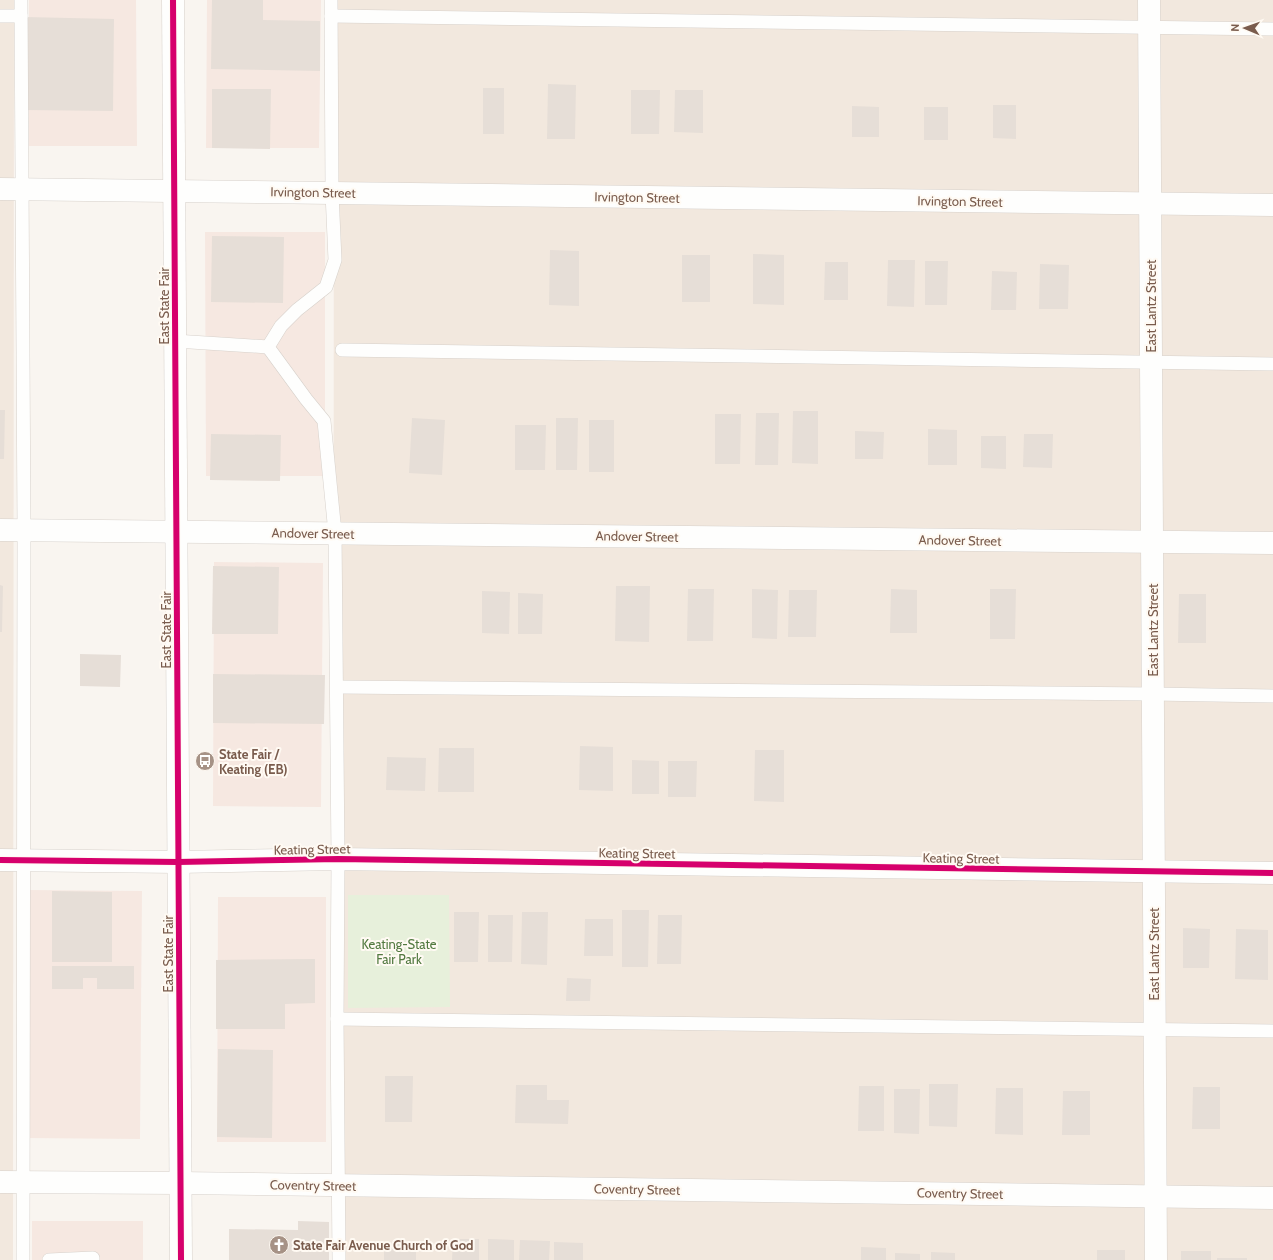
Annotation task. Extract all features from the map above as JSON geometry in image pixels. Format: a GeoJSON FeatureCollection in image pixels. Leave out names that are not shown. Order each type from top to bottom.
{"type":"FeatureCollection","features":[{"type":"Feature","properties":{"kind":"street","name":"East State Fair"},"geometry":{"type":"LineString","coordinates":[[173,0],[181,1260]]}},
{"type":"Feature","properties":{"kind":"street","name":"East Lantz Street"},"geometry":{"type":"LineString","coordinates":[[1149,0],[1156,1260]]}},
{"type":"Feature","properties":{"kind":"street","name":"Irvington Street"},"geometry":{"type":"LineString","coordinates":[[0,189],[332,192],[1273,206]]}},
{"type":"Feature","properties":{"kind":"street","name":"Andover Street"},"geometry":{"type":"LineString","coordinates":[[0,530],[1273,543]]}},
{"type":"Feature","properties":{"kind":"street","name":"Keating Street"},"geometry":{"type":"LineString","coordinates":[[0,860],[178,862],[338,859],[1273,873]]}},
{"type":"Feature","properties":{"kind":"street","name":"Coventry Street"},"geometry":{"type":"LineString","coordinates":[[0,1182],[180,1183],[1273,1198]]}},
{"type":"Feature","properties":{"kind":"lane"},"geometry":{"type":"LineString","coordinates":[[21,0],[24,530],[23,1260]]}},
{"type":"Feature","properties":{"kind":"lane"},"geometry":{"type":"LineString","coordinates":[[268,347],[281,326],[297,310],[326,287],[334,260],[330,0]]}},
{"type":"Feature","properties":{"kind":"lane"},"geometry":{"type":"LineString","coordinates":[[0,16],[21,16]]}},
{"type":"Feature","properties":{"kind":"lane"},"geometry":{"type":"LineString","coordinates":[[331,16],[1273,29]]}},
{"type":"Feature","properties":{"kind":"lane"},"geometry":{"type":"LineString","coordinates":[[175,341],[268,347]]}},
{"type":"Feature","properties":{"kind":"lane"},"geometry":{"type":"LineString","coordinates":[[268,347],[324,421],[335,533],[338,859],[337,1019],[339,1260]]}},
{"type":"Feature","properties":{"kind":"lane"},"geometry":{"type":"LineString","coordinates":[[342,350],[1273,364]]}},
{"type":"Feature","properties":{"kind":"lane"},"geometry":{"type":"LineString","coordinates":[[337,687],[1273,696]]}},
{"type":"Feature","properties":{"kind":"lane"},"geometry":{"type":"LineString","coordinates":[[337,1019],[1273,1031]]}},
{"type":"Feature","properties":{"kind":"lane"},"geometry":{"type":"LineString","coordinates":[[49,1260],[93,1258],[93,1260]]}},
{"type":"Feature","properties":{"kind":"shaded area"},"geometry":{"type":"Polygon","coordinates":[[[0,0],[14,0],[13,1260],[0,1260],[0,0]]]}},
{"type":"Feature","properties":{"kind":"shaded area"},"geometry":{"type":"Polygon","coordinates":[[[29,0],[136,0],[137,146],[29,146],[29,0]]]}},
{"type":"Feature","properties":{"kind":"shaded area"},"geometry":{"type":"Polygon","coordinates":[[[207,0],[321,0],[319,148],[206,148],[207,0]]]}},
{"type":"Feature","properties":{"kind":"shaded area"},"geometry":{"type":"Polygon","coordinates":[[[334,0],[1273,0],[1273,1260],[333,1260],[334,0]]]}},
{"type":"Feature","properties":{"kind":"shaded area"},"geometry":{"type":"Polygon","coordinates":[[[205,232],[325,232],[325,476],[206,476],[205,232]]]}},
{"type":"Feature","properties":{"kind":"shaded area"},"geometry":{"type":"Polygon","coordinates":[[[214,562],[323,563],[321,807],[213,806],[214,562]]]}},
{"type":"Feature","properties":{"kind":"shaded area"},"geometry":{"type":"Polygon","coordinates":[[[28,890],[142,891],[140,1139],[26,1138],[28,890]]]}},
{"type":"Feature","properties":{"kind":"shaded area"},"geometry":{"type":"Polygon","coordinates":[[[218,897],[326,897],[326,1142],[217,1142],[218,897]]]}},
{"type":"Feature","properties":{"kind":"shaded area"},"geometry":{"type":"Polygon","coordinates":[[[32,1221],[143,1221],[143,1260],[32,1260],[32,1221]]]}},
{"type":"Feature","properties":{"kind":"green space","name":"Keating-State Fair Park"},"geometry":{"type":"Polygon","coordinates":[[[348,895],[449,895],[450,1007],[348,1008],[348,895]]]}},
{"type":"Feature","properties":{"kind":"building"},"geometry":{"type":"Polygon","coordinates":[[[212,0],[263,0],[263,20],[320,21],[320,71],[211,69],[212,0]]]}},
{"type":"Feature","properties":{"kind":"building"},"geometry":{"type":"Polygon","coordinates":[[[25,17],[114,19],[113,111],[24,110],[25,17]]]}},
{"type":"Feature","properties":{"kind":"building"},"geometry":{"type":"Polygon","coordinates":[[[548,84],[576,85],[575,139],[547,139],[548,84]]]}},
{"type":"Feature","properties":{"kind":"building"},"geometry":{"type":"Polygon","coordinates":[[[483,88],[504,88],[504,134],[483,134],[483,88]]]}},
{"type":"Feature","properties":{"kind":"building"},"geometry":{"type":"Polygon","coordinates":[[[212,89],[271,89],[270,149],[212,148],[212,89]]]}},
{"type":"Feature","properties":{"kind":"building"},"geometry":{"type":"Polygon","coordinates":[[[631,90],[660,90],[659,134],[631,134],[631,90]]]}},
{"type":"Feature","properties":{"kind":"building"},"geometry":{"type":"Polygon","coordinates":[[[675,90],[703,90],[703,133],[674,132],[675,90]]]}},
{"type":"Feature","properties":{"kind":"building"},"geometry":{"type":"Polygon","coordinates":[[[993,105],[1016,105],[1016,139],[993,138],[993,105]]]}},
{"type":"Feature","properties":{"kind":"building"},"geometry":{"type":"Polygon","coordinates":[[[852,106],[879,107],[879,137],[852,137],[852,106]]]}},
{"type":"Feature","properties":{"kind":"building"},"geometry":{"type":"Polygon","coordinates":[[[924,107],[948,107],[948,140],[924,140],[924,107]]]}},
{"type":"Feature","properties":{"kind":"building"},"geometry":{"type":"Polygon","coordinates":[[[212,236],[284,237],[283,303],[211,302],[212,236]]]}},
{"type":"Feature","properties":{"kind":"building"},"geometry":{"type":"Polygon","coordinates":[[[550,250],[579,251],[579,306],[549,305],[550,250]]]}},
{"type":"Feature","properties":{"kind":"building"},"geometry":{"type":"Polygon","coordinates":[[[753,254],[784,255],[784,305],[753,304],[753,254]]]}},
{"type":"Feature","properties":{"kind":"building"},"geometry":{"type":"Polygon","coordinates":[[[682,255],[710,255],[710,302],[682,302],[682,255]]]}},
{"type":"Feature","properties":{"kind":"building"},"geometry":{"type":"Polygon","coordinates":[[[888,260],[915,260],[914,307],[887,306],[888,260]]]}},
{"type":"Feature","properties":{"kind":"building"},"geometry":{"type":"Polygon","coordinates":[[[925,261],[948,261],[947,305],[925,305],[925,261]]]}},
{"type":"Feature","properties":{"kind":"building"},"geometry":{"type":"Polygon","coordinates":[[[825,262],[848,262],[848,300],[824,300],[825,262]]]}},
{"type":"Feature","properties":{"kind":"building"},"geometry":{"type":"Polygon","coordinates":[[[1040,264],[1069,265],[1068,309],[1039,309],[1040,264]]]}},
{"type":"Feature","properties":{"kind":"building"},"geometry":{"type":"Polygon","coordinates":[[[992,271],[1017,272],[1016,310],[991,310],[992,271]]]}},
{"type":"Feature","properties":{"kind":"building"},"geometry":{"type":"Polygon","coordinates":[[[0,410],[5,410],[4,459],[0,459],[0,410]]]}},
{"type":"Feature","properties":{"kind":"building"},"geometry":{"type":"Polygon","coordinates":[[[793,411],[818,411],[818,464],[792,463],[793,411]]]}},
{"type":"Feature","properties":{"kind":"building"},"geometry":{"type":"Polygon","coordinates":[[[756,413],[779,413],[778,465],[755,465],[756,413]]]}},
{"type":"Feature","properties":{"kind":"building"},"geometry":{"type":"Polygon","coordinates":[[[715,414],[741,414],[740,464],[715,464],[715,414]]]}},
{"type":"Feature","properties":{"kind":"building"},"geometry":{"type":"Polygon","coordinates":[[[412,418],[445,420],[442,475],[409,473],[412,418]]]}},
{"type":"Feature","properties":{"kind":"building"},"geometry":{"type":"Polygon","coordinates":[[[556,418],[578,418],[577,470],[556,470],[556,418]]]}},
{"type":"Feature","properties":{"kind":"building"},"geometry":{"type":"Polygon","coordinates":[[[589,420],[614,420],[614,472],[589,472],[589,420]]]}},
{"type":"Feature","properties":{"kind":"building"},"geometry":{"type":"Polygon","coordinates":[[[515,425],[546,425],[545,470],[515,470],[515,425]]]}},
{"type":"Feature","properties":{"kind":"building"},"geometry":{"type":"Polygon","coordinates":[[[928,429],[957,430],[957,465],[928,465],[928,429]]]}},
{"type":"Feature","properties":{"kind":"building"},"geometry":{"type":"Polygon","coordinates":[[[855,431],[884,432],[883,459],[855,459],[855,431]]]}},
{"type":"Feature","properties":{"kind":"building"},"geometry":{"type":"Polygon","coordinates":[[[211,434],[281,435],[280,481],[210,480],[211,434]]]}},
{"type":"Feature","properties":{"kind":"building"},"geometry":{"type":"Polygon","coordinates":[[[1024,434],[1053,434],[1052,468],[1023,467],[1024,434]]]}},
{"type":"Feature","properties":{"kind":"building"},"geometry":{"type":"Polygon","coordinates":[[[981,436],[1006,436],[1006,469],[981,468],[981,436]]]}},
{"type":"Feature","properties":{"kind":"building"},"geometry":{"type":"Polygon","coordinates":[[[213,566],[279,567],[278,634],[212,634],[213,566]]]}},
{"type":"Feature","properties":{"kind":"building"},"geometry":{"type":"Polygon","coordinates":[[[0,585],[3,586],[2,632],[0,632],[0,585]]]}},
{"type":"Feature","properties":{"kind":"building"},"geometry":{"type":"Polygon","coordinates":[[[616,586],[650,586],[649,642],[615,641],[616,586]]]}},
{"type":"Feature","properties":{"kind":"building"},"geometry":{"type":"Polygon","coordinates":[[[688,589],[714,589],[713,641],[687,641],[688,589]]]}},
{"type":"Feature","properties":{"kind":"building"},"geometry":{"type":"Polygon","coordinates":[[[752,589],[778,590],[777,639],[752,638],[752,589]]]}},
{"type":"Feature","properties":{"kind":"building"},"geometry":{"type":"Polygon","coordinates":[[[891,589],[917,590],[917,633],[890,633],[891,589]]]}},
{"type":"Feature","properties":{"kind":"building"},"geometry":{"type":"Polygon","coordinates":[[[990,589],[1016,589],[1015,639],[990,639],[990,589]]]}},
{"type":"Feature","properties":{"kind":"building"},"geometry":{"type":"Polygon","coordinates":[[[789,590],[817,590],[816,637],[788,637],[789,590]]]}},
{"type":"Feature","properties":{"kind":"building"},"geometry":{"type":"Polygon","coordinates":[[[482,591],[510,592],[509,634],[482,633],[482,591]]]}},
{"type":"Feature","properties":{"kind":"building"},"geometry":{"type":"Polygon","coordinates":[[[518,593],[543,594],[542,634],[518,634],[518,593]]]}},
{"type":"Feature","properties":{"kind":"building"},"geometry":{"type":"Polygon","coordinates":[[[1179,594],[1206,594],[1206,643],[1178,643],[1179,594]]]}},
{"type":"Feature","properties":{"kind":"building"},"geometry":{"type":"Polygon","coordinates":[[[80,654],[121,655],[120,687],[80,686],[80,654]]]}},
{"type":"Feature","properties":{"kind":"building"},"geometry":{"type":"Polygon","coordinates":[[[213,674],[325,675],[324,724],[213,723],[213,674]]]}},
{"type":"Feature","properties":{"kind":"building"},"geometry":{"type":"Polygon","coordinates":[[[580,746],[613,747],[613,791],[579,790],[580,746]]]}},
{"type":"Feature","properties":{"kind":"building"},"geometry":{"type":"Polygon","coordinates":[[[439,748],[474,748],[474,792],[438,792],[439,748]]]}},
{"type":"Feature","properties":{"kind":"building"},"geometry":{"type":"Polygon","coordinates":[[[755,750],[784,750],[784,802],[754,801],[755,750]]]}},
{"type":"Feature","properties":{"kind":"building"},"geometry":{"type":"Polygon","coordinates":[[[387,757],[426,758],[425,791],[386,790],[387,757]]]}},
{"type":"Feature","properties":{"kind":"building"},"geometry":{"type":"Polygon","coordinates":[[[632,760],[659,761],[659,794],[632,794],[632,760]]]}},
{"type":"Feature","properties":{"kind":"building"},"geometry":{"type":"Polygon","coordinates":[[[668,761],[697,761],[696,797],[668,797],[668,761]]]}},
{"type":"Feature","properties":{"kind":"building"},"geometry":{"type":"Polygon","coordinates":[[[52,891],[112,892],[112,962],[52,962],[52,891]]]}},
{"type":"Feature","properties":{"kind":"building"},"geometry":{"type":"Polygon","coordinates":[[[622,910],[649,910],[648,967],[622,967],[622,910]]]}},
{"type":"Feature","properties":{"kind":"building"},"geometry":{"type":"Polygon","coordinates":[[[454,912],[479,912],[478,962],[454,962],[454,912]]]}},
{"type":"Feature","properties":{"kind":"building"},"geometry":{"type":"Polygon","coordinates":[[[522,912],[548,912],[547,965],[521,964],[522,912]]]}},
{"type":"Feature","properties":{"kind":"building"},"geometry":{"type":"Polygon","coordinates":[[[488,915],[513,915],[512,962],[488,962],[488,915]]]}},
{"type":"Feature","properties":{"kind":"building"},"geometry":{"type":"Polygon","coordinates":[[[658,915],[682,915],[681,964],[657,964],[658,915]]]}},
{"type":"Feature","properties":{"kind":"building"},"geometry":{"type":"Polygon","coordinates":[[[585,919],[613,919],[613,956],[584,956],[585,919]]]}},
{"type":"Feature","properties":{"kind":"building"},"geometry":{"type":"Polygon","coordinates":[[[1183,928],[1210,929],[1209,968],[1183,968],[1183,928]]]}},
{"type":"Feature","properties":{"kind":"building"},"geometry":{"type":"Polygon","coordinates":[[[1236,929],[1268,930],[1268,980],[1235,979],[1236,929]]]}},
{"type":"Feature","properties":{"kind":"building"},"geometry":{"type":"Polygon","coordinates":[[[315,959],[315,1003],[285,1004],[285,1029],[216,1029],[216,960],[315,959]]]}},
{"type":"Feature","properties":{"kind":"building"},"geometry":{"type":"Polygon","coordinates":[[[52,966],[134,966],[134,989],[97,989],[97,978],[83,978],[83,989],[52,989],[52,966]]]}},
{"type":"Feature","properties":{"kind":"building"},"geometry":{"type":"Polygon","coordinates":[[[567,978],[591,979],[590,1001],[566,1001],[567,978]]]}},
{"type":"Feature","properties":{"kind":"building"},"geometry":{"type":"Polygon","coordinates":[[[218,1049],[273,1050],[272,1138],[217,1137],[218,1049]]]}},
{"type":"Feature","properties":{"kind":"building"},"geometry":{"type":"Polygon","coordinates":[[[385,1076],[413,1076],[412,1122],[385,1122],[385,1076]]]}},
{"type":"Feature","properties":{"kind":"building"},"geometry":{"type":"Polygon","coordinates":[[[929,1084],[958,1084],[957,1127],[929,1126],[929,1084]]]}},
{"type":"Feature","properties":{"kind":"building"},"geometry":{"type":"Polygon","coordinates":[[[516,1085],[547,1085],[547,1100],[569,1100],[568,1124],[515,1123],[516,1085]]]}},
{"type":"Feature","properties":{"kind":"building"},"geometry":{"type":"Polygon","coordinates":[[[859,1086],[884,1086],[884,1131],[858,1131],[859,1086]]]}},
{"type":"Feature","properties":{"kind":"building"},"geometry":{"type":"Polygon","coordinates":[[[1193,1087],[1220,1087],[1220,1129],[1192,1129],[1193,1087]]]}},
{"type":"Feature","properties":{"kind":"building"},"geometry":{"type":"Polygon","coordinates":[[[996,1088],[1023,1088],[1023,1135],[995,1134],[996,1088]]]}},
{"type":"Feature","properties":{"kind":"building"},"geometry":{"type":"Polygon","coordinates":[[[894,1089],[920,1089],[919,1134],[894,1133],[894,1089]]]}},
{"type":"Feature","properties":{"kind":"building"},"geometry":{"type":"Polygon","coordinates":[[[1063,1091],[1090,1091],[1090,1135],[1062,1135],[1063,1091]]]}},
{"type":"Feature","properties":{"kind":"building","name":"State Fair Avenue Church of God"},"geometry":{"type":"Polygon","coordinates":[[[298,1221],[329,1222],[329,1260],[229,1260],[229,1229],[298,1230],[298,1221]]]}},
{"type":"Feature","properties":{"kind":"building"},"geometry":{"type":"Polygon","coordinates":[[[453,1239],[479,1239],[479,1260],[452,1260],[453,1239]]]}},
{"type":"Feature","properties":{"kind":"building"},"geometry":{"type":"Polygon","coordinates":[[[488,1239],[514,1240],[514,1260],[488,1260],[488,1239]]]}},
{"type":"Feature","properties":{"kind":"building"},"geometry":{"type":"Polygon","coordinates":[[[520,1240],[550,1241],[549,1260],[519,1260],[520,1240]]]}},
{"type":"Feature","properties":{"kind":"building"},"geometry":{"type":"Polygon","coordinates":[[[554,1242],[583,1243],[583,1260],[554,1260],[554,1242]]]}},
{"type":"Feature","properties":{"kind":"building"},"geometry":{"type":"Polygon","coordinates":[[[384,1244],[416,1244],[416,1260],[384,1260],[384,1244]]]}},
{"type":"Feature","properties":{"kind":"building"},"geometry":{"type":"Polygon","coordinates":[[[861,1247],[886,1248],[886,1260],[861,1260],[861,1247]]]}},
{"type":"Feature","properties":{"kind":"building"},"geometry":{"type":"Polygon","coordinates":[[[1097,1250],[1125,1250],[1125,1260],[1097,1260],[1097,1250]]]}},
{"type":"Feature","properties":{"kind":"building"},"geometry":{"type":"Polygon","coordinates":[[[1181,1251],[1211,1251],[1211,1260],[1181,1260],[1181,1251]]]}},
{"type":"Feature","properties":{"kind":"building"},"geometry":{"type":"Polygon","coordinates":[[[931,1252],[955,1253],[955,1260],[931,1260],[931,1252]]]}},
{"type":"Feature","properties":{"kind":"building"},"geometry":{"type":"Polygon","coordinates":[[[895,1253],[920,1254],[920,1260],[895,1260],[895,1253]]]}},
{"type":"Feature","properties":{"kind":"building"},"geometry":{"type":"Polygon","coordinates":[[[1217,1258],[1247,1258],[1247,1260],[1217,1260],[1217,1258]]]}},
{"type":"Feature","properties":{"kind":"cycle path"},"geometry":{"type":"LineString","coordinates":[[173,0],[181,1260]]}},
{"type":"Feature","properties":{"kind":"cycle path"},"geometry":{"type":"LineString","coordinates":[[0,860],[178,862],[338,859],[1273,873]]}},
{"type":"Feature","properties":{"kind":"place","name":"State Fair / Keating (EB)"},"geometry":{"type":"Point","coordinates":[205,761]}},
{"type":"Feature","properties":{"kind":"place","name":"State Fair Avenue Church of God"},"geometry":{"type":"Point","coordinates":[279,1245]}}]}
